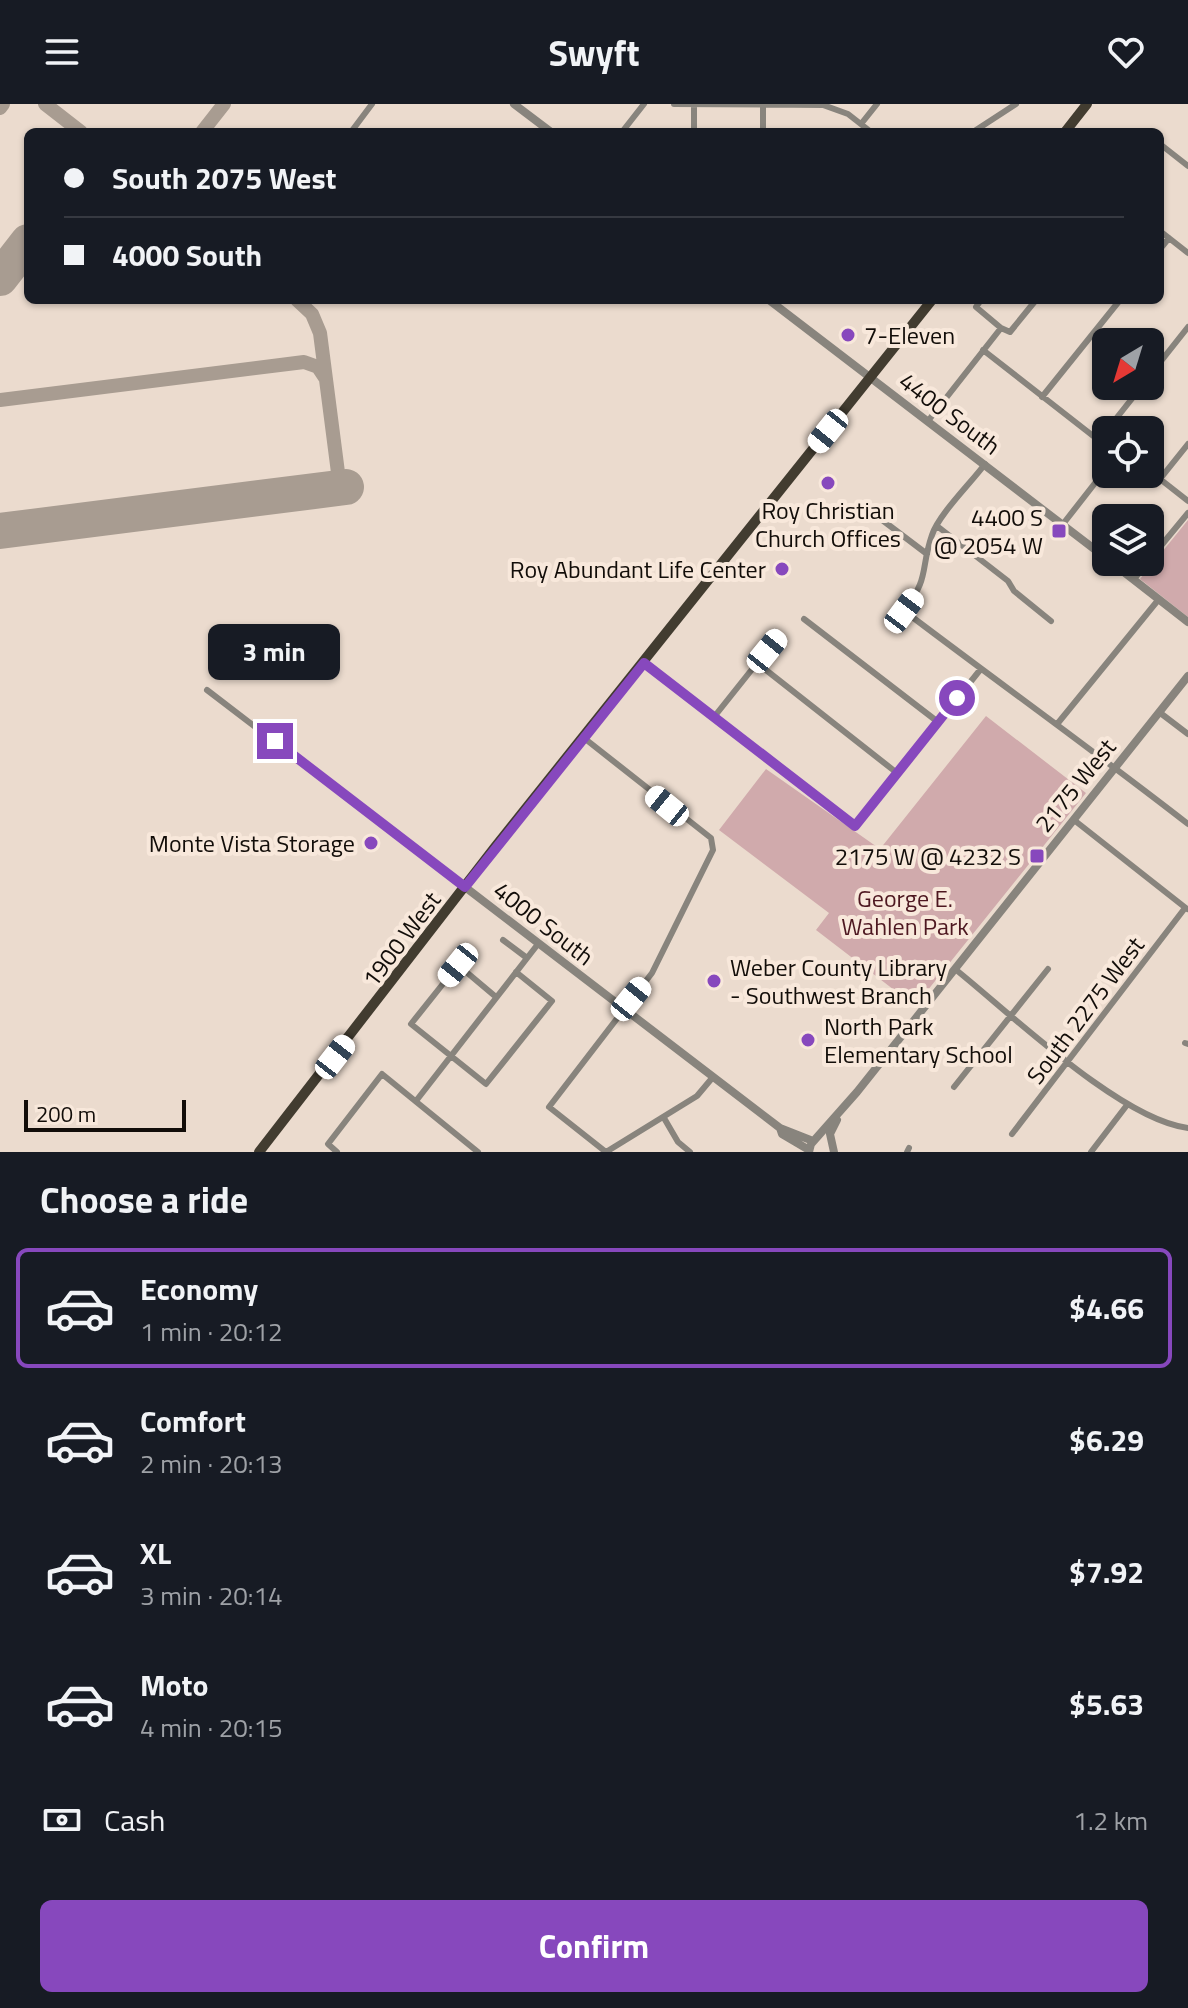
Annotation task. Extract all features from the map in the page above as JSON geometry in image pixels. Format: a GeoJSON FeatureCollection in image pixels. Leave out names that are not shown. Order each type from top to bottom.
{"type":"FeatureCollection","features":[{"type":"Feature","properties":{"kind":"main road"},"geometry":{"type":"LineString","coordinates":[[1068,128],[1087,104]]}},
{"type":"Feature","properties":{"kind":"main road","name":"1900 West"},"geometry":{"type":"LineString","coordinates":[[259,1152],[465,887],[929,304]]}},
{"type":"Feature","properties":{"kind":"street"},"geometry":{"type":"LineString","coordinates":[[354,128],[372,104]]}},
{"type":"Feature","properties":{"kind":"street"},"geometry":{"type":"LineString","coordinates":[[514,104],[546,128]]}},
{"type":"Feature","properties":{"kind":"street"},"geometry":{"type":"LineString","coordinates":[[625,128],[644,104]]}},
{"type":"Feature","properties":{"kind":"street"},"geometry":{"type":"LineString","coordinates":[[674,104],[823,105],[838,108],[866,128]]}},
{"type":"Feature","properties":{"kind":"street"},"geometry":{"type":"LineString","coordinates":[[861,124],[877,104]]}},
{"type":"Feature","properties":{"kind":"street"},"geometry":{"type":"LineString","coordinates":[[979,128],[1016,104]]}},
{"type":"Feature","properties":{"kind":"street"},"geometry":{"type":"LineString","coordinates":[[694,105],[694,128]]}},
{"type":"Feature","properties":{"kind":"street"},"geometry":{"type":"LineString","coordinates":[[763,105],[763,128]]}},
{"type":"Feature","properties":{"kind":"street"},"geometry":{"type":"LineString","coordinates":[[1164,147],[1188,166]]}},
{"type":"Feature","properties":{"kind":"street"},"geometry":{"type":"LineString","coordinates":[[1164,234],[1188,253]]}},
{"type":"Feature","properties":{"kind":"street"},"geometry":{"type":"LineString","coordinates":[[1164,244],[1169,238]]}},
{"type":"Feature","properties":{"kind":"street","name":"4400 South"},"geometry":{"type":"LineString","coordinates":[[774,304],[1092,547]]}},
{"type":"Feature","properties":{"kind":"street"},"geometry":{"type":"LineString","coordinates":[[978,304],[976,307],[1010,332],[1033,304]]}},
{"type":"Feature","properties":{"kind":"street"},"geometry":{"type":"LineString","coordinates":[[1042,397],[1117,304]]}},
{"type":"Feature","properties":{"kind":"street"},"geometry":{"type":"LineString","coordinates":[[1164,357],[1188,327]]}},
{"type":"Feature","properties":{"kind":"street"},"geometry":{"type":"LineString","coordinates":[[928,421],[1001,328]]}},
{"type":"Feature","properties":{"kind":"street"},"geometry":{"type":"LineString","coordinates":[[983,350],[1092,436]]}},
{"type":"Feature","properties":{"kind":"street"},"geometry":{"type":"LineString","coordinates":[[1118,416],[1131,400]]}},
{"type":"Feature","properties":{"kind":"street"},"geometry":{"type":"LineString","coordinates":[[1164,474],[1188,444]]}},
{"type":"Feature","properties":{"kind":"street"},"geometry":{"type":"LineString","coordinates":[[985,464],[937,526],[927,554],[926,574],[902,609],[980,670],[1058,723],[1188,824]]}},
{"type":"Feature","properties":{"kind":"street"},"geometry":{"type":"LineString","coordinates":[[1164,482],[1188,501]]}},
{"type":"Feature","properties":{"kind":"street"},"geometry":{"type":"LineString","coordinates":[[1063,524],[1092,487]]}},
{"type":"Feature","properties":{"kind":"street"},"geometry":{"type":"LineString","coordinates":[[869,510],[927,554]]}},
{"type":"Feature","properties":{"kind":"street"},"geometry":{"type":"LineString","coordinates":[[1164,542],[1188,513]]}},
{"type":"Feature","properties":{"kind":"street"},"geometry":{"type":"LineString","coordinates":[[937,526],[1008,581],[1014,591],[1051,621]]}},
{"type":"Feature","properties":{"kind":"street"},"geometry":{"type":"LineString","coordinates":[[1130,576],[1188,622]]}},
{"type":"Feature","properties":{"kind":"street"},"geometry":{"type":"LineString","coordinates":[[1058,723],[1159,599]]}},
{"type":"Feature","properties":{"kind":"street"},"geometry":{"type":"LineString","coordinates":[[804,619],[938,722]]}},
{"type":"Feature","properties":{"kind":"street"},"geometry":{"type":"LineString","coordinates":[[714,717],[777,638]]}},
{"type":"Feature","properties":{"kind":"street"},"geometry":{"type":"LineString","coordinates":[[644,663],[855,826],[980,670]]}},
{"type":"Feature","properties":{"kind":"street"},"geometry":{"type":"LineString","coordinates":[[757,663],[897,773]]}},
{"type":"Feature","properties":{"kind":"street","name":"2175 West"},"geometry":{"type":"LineString","coordinates":[[812,1145],[1188,676]]}},
{"type":"Feature","properties":{"kind":"street","name":"4000 South"},"geometry":{"type":"LineString","coordinates":[[207,690],[780,1128],[812,1145],[833,1147]]}},
{"type":"Feature","properties":{"kind":"street"},"geometry":{"type":"LineString","coordinates":[[1159,712],[1188,734]]}},
{"type":"Feature","properties":{"kind":"street"},"geometry":{"type":"LineString","coordinates":[[584,738],[708,835],[713,843],[711,860],[652,973],[549,1107],[606,1152],[697,1096],[713,1077]]}},
{"type":"Feature","properties":{"kind":"street"},"geometry":{"type":"LineString","coordinates":[[1074,820],[1187,909]]}},
{"type":"Feature","properties":{"kind":"street","name":"South 2275 West"},"geometry":{"type":"LineString","coordinates":[[1012,1134],[1187,909]]}},
{"type":"Feature","properties":{"kind":"street"},"geometry":{"type":"LineString","coordinates":[[503,940],[527,958]]}},
{"type":"Feature","properties":{"kind":"street"},"geometry":{"type":"LineString","coordinates":[[416,1101],[538,944]]}},
{"type":"Feature","properties":{"kind":"street"},"geometry":{"type":"LineString","coordinates":[[496,997],[458,965],[411,1024],[486,1084],[552,1001],[516,972]]}},
{"type":"Feature","properties":{"kind":"street"},"geometry":{"type":"LineString","coordinates":[[955,969],[1127,1105],[1151,1118],[1188,1128]]}},
{"type":"Feature","properties":{"kind":"street"},"geometry":{"type":"LineString","coordinates":[[954,1087],[1048,969]]}},
{"type":"Feature","properties":{"kind":"street"},"geometry":{"type":"LineString","coordinates":[[337,1152],[328,1144],[382,1074],[478,1152]]}},
{"type":"Feature","properties":{"kind":"street"},"geometry":{"type":"LineString","coordinates":[[1091,1152],[1127,1105]]}},
{"type":"Feature","properties":{"kind":"street"},"geometry":{"type":"LineString","coordinates":[[833,1147],[830,1134],[837,1116]]}},
{"type":"Feature","properties":{"kind":"street"},"geometry":{"type":"LineString","coordinates":[[664,1118],[678,1142],[690,1152]]}},
{"type":"Feature","properties":{"kind":"street"},"geometry":{"type":"LineString","coordinates":[[464,1152],[470,1145]]}},
{"type":"Feature","properties":{"kind":"green space"},"geometry":{"type":"Polygon","coordinates":[[[1188,520],[1188,617],[1140,579],[1142,576],[1164,576],[1164,550],[1188,520]]]}},
{"type":"Feature","properties":{"kind":"green space","name":"George E. Wahlen Park"},"geometry":{"type":"Polygon","coordinates":[[[986,716],[1086,793],[915,1006],[816,930],[829,913],[719,830],[766,769],[880,849],[986,716]]]}},
{"type":"Feature","properties":{"kind":"taxiway"},"geometry":{"type":"LineString","coordinates":[[0,108],[3,104]]}},
{"type":"Feature","properties":{"kind":"taxiway"},"geometry":{"type":"LineString","coordinates":[[45,104],[76,128]]}},
{"type":"Feature","properties":{"kind":"taxiway"},"geometry":{"type":"LineString","coordinates":[[205,128],[224,104]]}},
{"type":"Feature","properties":{"kind":"taxiway"},"geometry":{"type":"LineString","coordinates":[[301,304],[312,314],[320,333],[340,488]]}},
{"type":"Feature","properties":{"kind":"taxiway"},"geometry":{"type":"LineString","coordinates":[[0,400],[304,362],[318,367],[326,379]]}},
{"type":"Feature","properties":{"kind":"runway"},"geometry":{"type":"LineString","coordinates":[[0,278],[24,247]]}},
{"type":"Feature","properties":{"kind":"runway"},"geometry":{"type":"LineString","coordinates":[[0,531],[346,487]]}},
{"type":"Feature","properties":{"kind":"place","name":"7-Eleven"},"geometry":{"type":"Point","coordinates":[848,335]}},
{"type":"Feature","properties":{"kind":"place","name":"Roy Christian Church Offices"},"geometry":{"type":"Point","coordinates":[828,483]}},
{"type":"Feature","properties":{"kind":"place","name":"4400 S @ 2054 W"},"geometry":{"type":"Point","coordinates":[1059,531]}},
{"type":"Feature","properties":{"kind":"place","name":"Roy Abundant Life Center"},"geometry":{"type":"Point","coordinates":[782,569]}},
{"type":"Feature","properties":{"kind":"place","name":"Monte Vista Storage"},"geometry":{"type":"Point","coordinates":[371,843]}},
{"type":"Feature","properties":{"kind":"place","name":"2175 W @ 4232 S"},"geometry":{"type":"Point","coordinates":[1037,856]}},
{"type":"Feature","properties":{"kind":"place","name":"Weber County Library - Southwest Branch"},"geometry":{"type":"Point","coordinates":[714,981]}},
{"type":"Feature","properties":{"kind":"place","name":"North Park Elementary School"},"geometry":{"type":"Point","coordinates":[808,1040]}},
{"type":"Feature","properties":{"kind":"route"},"geometry":{"type":"LineString","coordinates":[[275,741],[465,887],[644,663],[855,826],[957,698]]}}]}
